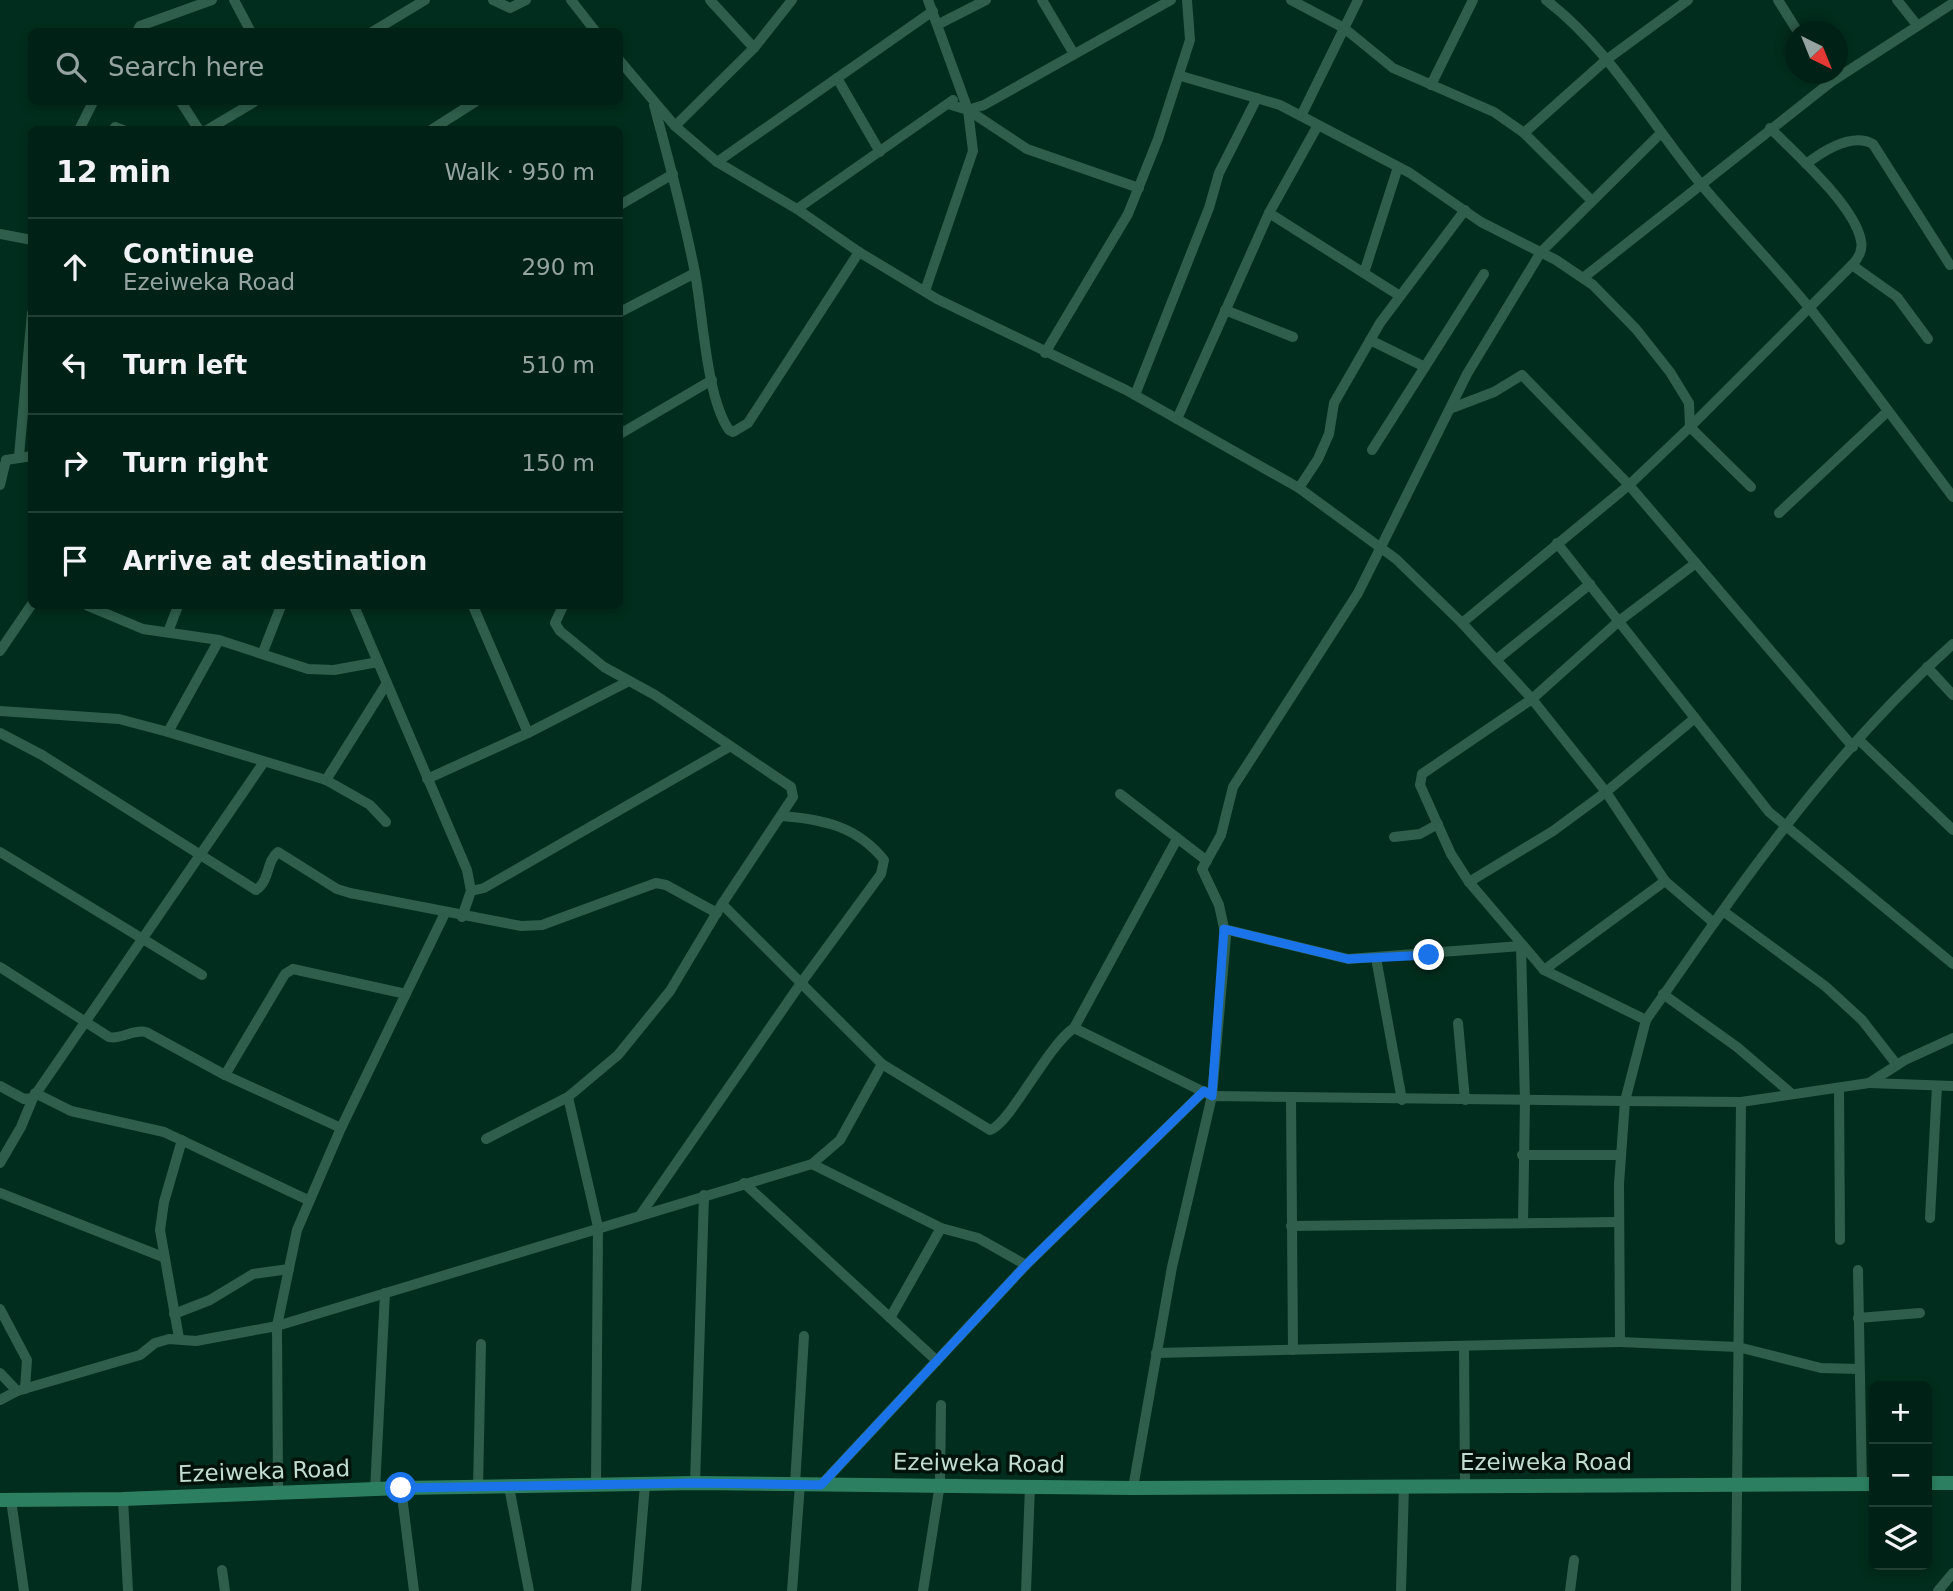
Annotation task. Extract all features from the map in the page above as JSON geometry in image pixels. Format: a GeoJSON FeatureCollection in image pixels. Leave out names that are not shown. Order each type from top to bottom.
{"type":"FeatureCollection","features":[{"type":"Feature","properties":{"kind":"main road","name":"Ezeiweka Road"},"geometry":{"type":"LineString","coordinates":[[5,1500],[123,1499],[401,1488],[695,1483],[1133,1488],[1868,1484]]}},
{"type":"Feature","properties":{"kind":"main road"},"geometry":{"type":"LineString","coordinates":[[1932,1483],[1953,1483]]}},
{"type":"Feature","properties":{"kind":"street"},"geometry":{"type":"LineString","coordinates":[[141,28],[212,0]]}},
{"type":"Feature","properties":{"kind":"street"},"geometry":{"type":"LineString","coordinates":[[234,0],[249,28]]}},
{"type":"Feature","properties":{"kind":"street"},"geometry":{"type":"LineString","coordinates":[[379,28],[425,0]]}},
{"type":"Feature","properties":{"kind":"street"},"geometry":{"type":"LineString","coordinates":[[493,0],[510,8],[526,0]]}},
{"type":"Feature","properties":{"kind":"street"},"geometry":{"type":"LineString","coordinates":[[572,0],[591,28]]}},
{"type":"Feature","properties":{"kind":"street"},"geometry":{"type":"LineString","coordinates":[[710,0],[754,48]]}},
{"type":"Feature","properties":{"kind":"street"},"geometry":{"type":"LineString","coordinates":[[675,126],[754,48],[792,0]]}},
{"type":"Feature","properties":{"kind":"street"},"geometry":{"type":"LineString","coordinates":[[939,24],[986,0]]}},
{"type":"Feature","properties":{"kind":"street"},"geometry":{"type":"LineString","coordinates":[[1042,0],[1074,54]]}},
{"type":"Feature","properties":{"kind":"street"},"geometry":{"type":"LineString","coordinates":[[968,110],[984,104],[1171,0]]}},
{"type":"Feature","properties":{"kind":"street"},"geometry":{"type":"LineString","coordinates":[[1045,353],[1128,214],[1139,188],[1181,76],[1190,40],[1186,0]]}},
{"type":"Feature","properties":{"kind":"street"},"geometry":{"type":"LineString","coordinates":[[1291,0],[1344,28],[1393,68],[1494,112],[1524,133],[1592,201]]}},
{"type":"Feature","properties":{"kind":"street"},"geometry":{"type":"LineString","coordinates":[[1301,116],[1358,0]]}},
{"type":"Feature","properties":{"kind":"street"},"geometry":{"type":"LineString","coordinates":[[1431,85],[1473,0]]}},
{"type":"Feature","properties":{"kind":"street"},"geometry":{"type":"LineString","coordinates":[[1546,0],[1606,60],[1650,113],[1661,133],[1701,184],[1811,310],[1953,498]]}},
{"type":"Feature","properties":{"kind":"street"},"geometry":{"type":"LineString","coordinates":[[1524,133],[1606,60],[1688,0]]}},
{"type":"Feature","properties":{"kind":"street"},"geometry":{"type":"LineString","coordinates":[[1778,0],[1791,21]]}},
{"type":"Feature","properties":{"kind":"street"},"geometry":{"type":"LineString","coordinates":[[1897,0],[1917,25]]}},
{"type":"Feature","properties":{"kind":"street"},"geometry":{"type":"LineString","coordinates":[[1848,66],[1953,3]]}},
{"type":"Feature","properties":{"kind":"street"},"geometry":{"type":"LineString","coordinates":[[717,162],[837,78],[930,5],[968,110],[973,151],[925,291]]}},
{"type":"Feature","properties":{"kind":"street"},"geometry":{"type":"LineString","coordinates":[[623,65],[675,126],[717,162],[797,209],[859,252],[925,291],[1045,353],[1135,395],[1299,488],[1396,559],[1462,623],[1532,699],[1606,792],[1665,881],[1714,923]]}},
{"type":"Feature","properties":{"kind":"street"},"geometry":{"type":"LineString","coordinates":[[1181,76],[1257,98],[1301,116],[1398,167],[1465,210],[1583,278],[1636,329],[1670,372],[1689,402],[1690,427],[1751,487]]}},
{"type":"Feature","properties":{"kind":"street"},"geometry":{"type":"LineString","coordinates":[[837,78],[880,152]]}},
{"type":"Feature","properties":{"kind":"street"},"geometry":{"type":"LineString","coordinates":[[1583,278],[1821,84]]}},
{"type":"Feature","properties":{"kind":"street"},"geometry":{"type":"LineString","coordinates":[[797,209],[962,94]]}},
{"type":"Feature","properties":{"kind":"street"},"geometry":{"type":"LineString","coordinates":[[1135,395],[1209,208],[1219,173],[1257,98]]}},
{"type":"Feature","properties":{"kind":"street"},"geometry":{"type":"LineString","coordinates":[[652,100],[673,174],[695,273],[712,380],[725,424],[733,432],[748,424],[859,252]]}},
{"type":"Feature","properties":{"kind":"street"},"geometry":{"type":"LineString","coordinates":[[948,104],[968,110],[1027,149],[1139,188]]}},
{"type":"Feature","properties":{"kind":"street"},"geometry":{"type":"LineString","coordinates":[[81,126],[92,105]]}},
{"type":"Feature","properties":{"kind":"street"},"geometry":{"type":"LineString","coordinates":[[183,105],[196,126]]}},
{"type":"Feature","properties":{"kind":"street"},"geometry":{"type":"LineString","coordinates":[[214,126],[249,105]]}},
{"type":"Feature","properties":{"kind":"street"},"geometry":{"type":"LineString","coordinates":[[436,126],[470,105]]}},
{"type":"Feature","properties":{"kind":"street"},"geometry":{"type":"LineString","coordinates":[[1177,419],[1269,213],[1318,125]]}},
{"type":"Feature","properties":{"kind":"street"},"geometry":{"type":"LineString","coordinates":[[1462,623],[1629,485],[1811,310],[1852,265],[1861,251],[1861,240],[1837,196],[1770,128]]}},
{"type":"Feature","properties":{"kind":"street"},"geometry":{"type":"LineString","coordinates":[[1133,1488],[1172,1267],[1208,1093],[1224,929],[1219,905],[1202,869],[1221,835],[1233,787],[1358,593],[1467,374],[1541,252],[1661,133]]}},
{"type":"Feature","properties":{"kind":"street"},"geometry":{"type":"LineString","coordinates":[[1806,164],[1821,153],[1854,139],[1865,139],[1873,144],[1950,265]]}},
{"type":"Feature","properties":{"kind":"street"},"geometry":{"type":"LineString","coordinates":[[1364,273],[1398,167]]}},
{"type":"Feature","properties":{"kind":"street"},"geometry":{"type":"LineString","coordinates":[[623,203],[673,174]]}},
{"type":"Feature","properties":{"kind":"street"},"geometry":{"type":"LineString","coordinates":[[1299,488],[1318,459],[1329,434],[1334,403],[1370,340],[1465,210]]}},
{"type":"Feature","properties":{"kind":"street"},"geometry":{"type":"LineString","coordinates":[[1269,213],[1400,296]]}},
{"type":"Feature","properties":{"kind":"street"},"geometry":{"type":"LineString","coordinates":[[0,234],[28,239]]}},
{"type":"Feature","properties":{"kind":"street"},"geometry":{"type":"LineString","coordinates":[[1852,265],[1897,298],[1928,339]]}},
{"type":"Feature","properties":{"kind":"street"},"geometry":{"type":"LineString","coordinates":[[623,310],[695,273]]}},
{"type":"Feature","properties":{"kind":"street"},"geometry":{"type":"LineString","coordinates":[[1372,450],[1484,274]]}},
{"type":"Feature","properties":{"kind":"street"},"geometry":{"type":"LineString","coordinates":[[1225,310],[1293,337]]}},
{"type":"Feature","properties":{"kind":"street"},"geometry":{"type":"LineString","coordinates":[[1370,340],[1424,367]]}},
{"type":"Feature","properties":{"kind":"street"},"geometry":{"type":"LineString","coordinates":[[19,456],[28,357]]}},
{"type":"Feature","properties":{"kind":"street"},"geometry":{"type":"LineString","coordinates":[[1452,408],[1494,392],[1522,375],[1629,485],[1856,744],[1953,830]]}},
{"type":"Feature","properties":{"kind":"street"},"geometry":{"type":"LineString","coordinates":[[623,432],[712,380]]}},
{"type":"Feature","properties":{"kind":"street"},"geometry":{"type":"LineString","coordinates":[[1779,513],[1888,411]]}},
{"type":"Feature","properties":{"kind":"street"},"geometry":{"type":"LineString","coordinates":[[0,485],[3,458],[28,456]]}},
{"type":"Feature","properties":{"kind":"street"},"geometry":{"type":"LineString","coordinates":[[1557,543],[1769,811],[1953,964]]}},
{"type":"Feature","properties":{"kind":"street"},"geometry":{"type":"LineString","coordinates":[[1646,1020],[1544,970],[1469,882],[1420,785],[1422,774],[1532,699],[1619,621],[1696,563]]}},
{"type":"Feature","properties":{"kind":"street"},"geometry":{"type":"LineString","coordinates":[[1496,660],[1590,584]]}},
{"type":"Feature","properties":{"kind":"street"},"geometry":{"type":"LineString","coordinates":[[0,651],[29,609]]}},
{"type":"Feature","properties":{"kind":"street"},"geometry":{"type":"LineString","coordinates":[[95,609],[143,629],[219,640],[321,671],[378,662]]}},
{"type":"Feature","properties":{"kind":"street"},"geometry":{"type":"LineString","coordinates":[[168,632],[177,609]]}},
{"type":"Feature","properties":{"kind":"street"},"geometry":{"type":"LineString","coordinates":[[263,652],[280,609]]}},
{"type":"Feature","properties":{"kind":"street"},"geometry":{"type":"LineString","coordinates":[[355,609],[467,870],[471,891],[462,916]]}},
{"type":"Feature","properties":{"kind":"street"},"geometry":{"type":"LineString","coordinates":[[474,609],[528,733]]}},
{"type":"Feature","properties":{"kind":"street"},"geometry":{"type":"LineString","coordinates":[[486,1139],[568,1097],[618,1055],[670,991],[719,908],[793,797],[791,787],[655,695],[604,667],[560,631],[555,623],[562,609]]}},
{"type":"Feature","properties":{"kind":"street"},"geometry":{"type":"LineString","coordinates":[[168,732],[219,640]]}},
{"type":"Feature","properties":{"kind":"street"},"geometry":{"type":"LineString","coordinates":[[1620,1342],[1619,1155],[1625,1101],[1646,1020],[1787,826],[1856,744],[1927,667],[1953,644]]}},
{"type":"Feature","properties":{"kind":"street"},"geometry":{"type":"LineString","coordinates":[[1927,667],[1953,695]]}},
{"type":"Feature","properties":{"kind":"street"},"geometry":{"type":"LineString","coordinates":[[427,779],[528,733],[629,681]]}},
{"type":"Feature","properties":{"kind":"street"},"geometry":{"type":"LineString","coordinates":[[326,780],[387,683]]}},
{"type":"Feature","properties":{"kind":"street"},"geometry":{"type":"LineString","coordinates":[[0,711],[118,719],[168,732],[326,780],[370,805],[386,822]]}},
{"type":"Feature","properties":{"kind":"street"},"geometry":{"type":"LineString","coordinates":[[1469,882],[1553,831],[1606,792],[1695,718]]}},
{"type":"Feature","properties":{"kind":"street"},"geometry":{"type":"LineString","coordinates":[[0,733],[42,755],[256,890],[264,883],[272,858],[278,852],[337,889],[445,913],[534,927],[656,883],[666,885],[719,908],[801,983],[882,1064],[990,1130],[1000,1125],[1036,1070],[1064,1034],[1074,1028],[1177,839]]}},
{"type":"Feature","properties":{"kind":"street"},"geometry":{"type":"LineString","coordinates":[[471,891],[484,888],[729,747]]}},
{"type":"Feature","properties":{"kind":"street"},"geometry":{"type":"LineString","coordinates":[[0,1163],[21,1127],[34,1096],[82,1021],[264,762]]}},
{"type":"Feature","properties":{"kind":"street"},"geometry":{"type":"LineString","coordinates":[[1120,794],[1207,861]]}},
{"type":"Feature","properties":{"kind":"street"},"geometry":{"type":"LineString","coordinates":[[641,1214],[801,983],[881,874],[884,860],[873,846],[842,826],[812,818],[781,816]]}},
{"type":"Feature","properties":{"kind":"street"},"geometry":{"type":"LineString","coordinates":[[1394,836],[1420,834],[1438,824]]}},
{"type":"Feature","properties":{"kind":"street"},"geometry":{"type":"LineString","coordinates":[[0,852],[202,975]]}},
{"type":"Feature","properties":{"kind":"street"},"geometry":{"type":"LineString","coordinates":[[1544,970],[1665,881]]}},
{"type":"Feature","properties":{"kind":"street"},"geometry":{"type":"LineString","coordinates":[[1723,911],[1825,986],[1861,1020],[1898,1065]]}},
{"type":"Feature","properties":{"kind":"street"},"geometry":{"type":"LineString","coordinates":[[278,1494],[277,1326],[297,1230],[341,1128],[445,913]]}},
{"type":"Feature","properties":{"kind":"street"},"geometry":{"type":"LineString","coordinates":[[1224,929],[1348,959],[1521,946]]}},
{"type":"Feature","properties":{"kind":"street"},"geometry":{"type":"LineString","coordinates":[[1521,946],[1525,1101],[1522,1223]]}},
{"type":"Feature","properties":{"kind":"street"},"geometry":{"type":"LineString","coordinates":[[1376,958],[1402,1100]]}},
{"type":"Feature","properties":{"kind":"street"},"geometry":{"type":"LineString","coordinates":[[0,967],[82,1021],[114,1038],[138,1030],[146,1032],[225,1075],[341,1128]]}},
{"type":"Feature","properties":{"kind":"street"},"geometry":{"type":"LineString","coordinates":[[225,1075],[285,974],[293,969],[406,994]]}},
{"type":"Feature","properties":{"kind":"street"},"geometry":{"type":"LineString","coordinates":[[1664,994],[1737,1047],[1792,1094]]}},
{"type":"Feature","properties":{"kind":"street"},"geometry":{"type":"LineString","coordinates":[[1458,1023],[1465,1100]]}},
{"type":"Feature","properties":{"kind":"street"},"geometry":{"type":"LineString","coordinates":[[1074,1028],[1208,1093],[1402,1100],[1741,1102],[1870,1083],[1953,1086]]}},
{"type":"Feature","properties":{"kind":"street"},"geometry":{"type":"LineString","coordinates":[[1870,1083],[1898,1065],[1953,1038]]}},
{"type":"Feature","properties":{"kind":"street"},"geometry":{"type":"LineString","coordinates":[[0,1401],[21,1390],[140,1355],[155,1343],[179,1338],[196,1341],[277,1326],[812,1164],[840,1140],[882,1064]]}},
{"type":"Feature","properties":{"kind":"street"},"geometry":{"type":"LineString","coordinates":[[0,1086],[24,1099],[34,1096],[71,1111],[164,1132],[308,1200]]}},
{"type":"Feature","properties":{"kind":"street"},"geometry":{"type":"LineString","coordinates":[[1930,1218],[1937,1086]]}},
{"type":"Feature","properties":{"kind":"street"},"geometry":{"type":"LineString","coordinates":[[1839,1088],[1840,1240]]}},
{"type":"Feature","properties":{"kind":"street"},"geometry":{"type":"LineString","coordinates":[[821,1485],[1026,1265],[1208,1093]]}},
{"type":"Feature","properties":{"kind":"street"},"geometry":{"type":"LineString","coordinates":[[568,1097],[598,1227],[596,1485]]}},
{"type":"Feature","properties":{"kind":"street"},"geometry":{"type":"LineString","coordinates":[[1291,1098],[1293,1350]]}},
{"type":"Feature","properties":{"kind":"street"},"geometry":{"type":"LineString","coordinates":[[1736,1591],[1741,1102]]}},
{"type":"Feature","properties":{"kind":"street"},"geometry":{"type":"LineString","coordinates":[[179,1338],[160,1230],[164,1202],[182,1140]]}},
{"type":"Feature","properties":{"kind":"street"},"geometry":{"type":"LineString","coordinates":[[1522,1156],[1619,1155]]}},
{"type":"Feature","properties":{"kind":"street"},"geometry":{"type":"LineString","coordinates":[[812,1164],[941,1228],[978,1238],[1026,1265]]}},
{"type":"Feature","properties":{"kind":"street"},"geometry":{"type":"LineString","coordinates":[[744,1184],[937,1361]]}},
{"type":"Feature","properties":{"kind":"street"},"geometry":{"type":"LineString","coordinates":[[0,1193],[163,1257]]}},
{"type":"Feature","properties":{"kind":"street"},"geometry":{"type":"LineString","coordinates":[[695,1483],[704,1195]]}},
{"type":"Feature","properties":{"kind":"street"},"geometry":{"type":"LineString","coordinates":[[1291,1226],[1619,1222]]}},
{"type":"Feature","properties":{"kind":"street"},"geometry":{"type":"LineString","coordinates":[[890,1318],[941,1228]]}},
{"type":"Feature","properties":{"kind":"street"},"geometry":{"type":"LineString","coordinates":[[174,1314],[210,1300],[253,1275],[289,1269]]}},
{"type":"Feature","properties":{"kind":"street"},"geometry":{"type":"LineString","coordinates":[[1858,1270],[1859,1369],[1868,1484]]}},
{"type":"Feature","properties":{"kind":"street"},"geometry":{"type":"LineString","coordinates":[[376,1490],[385,1293]]}},
{"type":"Feature","properties":{"kind":"street"},"geometry":{"type":"LineString","coordinates":[[0,1309],[27,1360],[21,1390]]}},
{"type":"Feature","properties":{"kind":"street"},"geometry":{"type":"LineString","coordinates":[[1858,1318],[1920,1313]]}},
{"type":"Feature","properties":{"kind":"street"},"geometry":{"type":"LineString","coordinates":[[792,1591],[804,1336]]}},
{"type":"Feature","properties":{"kind":"street"},"geometry":{"type":"LineString","coordinates":[[1156,1353],[1620,1342],[1738,1347],[1821,1368],[1859,1369]]}},
{"type":"Feature","properties":{"kind":"street"},"geometry":{"type":"LineString","coordinates":[[478,1488],[481,1344]]}},
{"type":"Feature","properties":{"kind":"street"},"geometry":{"type":"LineString","coordinates":[[1464,1347],[1465,1485]]}},
{"type":"Feature","properties":{"kind":"street"},"geometry":{"type":"LineString","coordinates":[[0,1373],[21,1390]]}},
{"type":"Feature","properties":{"kind":"street"},"geometry":{"type":"LineString","coordinates":[[923,1591],[940,1484],[941,1405]]}},
{"type":"Feature","properties":{"kind":"street"},"geometry":{"type":"LineString","coordinates":[[636,1591],[645,1485]]}},
{"type":"Feature","properties":{"kind":"street"},"geometry":{"type":"LineString","coordinates":[[1401,1591],[1404,1485]]}},
{"type":"Feature","properties":{"kind":"street"},"geometry":{"type":"LineString","coordinates":[[1026,1591],[1030,1486]]}},
{"type":"Feature","properties":{"kind":"street"},"geometry":{"type":"LineString","coordinates":[[401,1488],[414,1591]]}},
{"type":"Feature","properties":{"kind":"street"},"geometry":{"type":"LineString","coordinates":[[509,1488],[529,1591]]}},
{"type":"Feature","properties":{"kind":"street"},"geometry":{"type":"LineString","coordinates":[[123,1499],[128,1591]]}},
{"type":"Feature","properties":{"kind":"street"},"geometry":{"type":"LineString","coordinates":[[5,1500],[24,1591]]}},
{"type":"Feature","properties":{"kind":"street"},"geometry":{"type":"LineString","coordinates":[[1570,1591],[1574,1560]]}},
{"type":"Feature","properties":{"kind":"street"},"geometry":{"type":"LineString","coordinates":[[222,1570],[225,1591]]}},
{"type":"Feature","properties":{"kind":"street"},"geometry":{"type":"LineString","coordinates":[[1938,1591],[1953,1573]]}},
{"type":"Feature","properties":{"kind":"route"},"geometry":{"type":"LineString","coordinates":[[401,1488],[695,1483],[821,1485],[1026,1265],[1204,1091],[1212,1096],[1226,937],[1224,929],[1348,959],[1429,955]]}}]}
